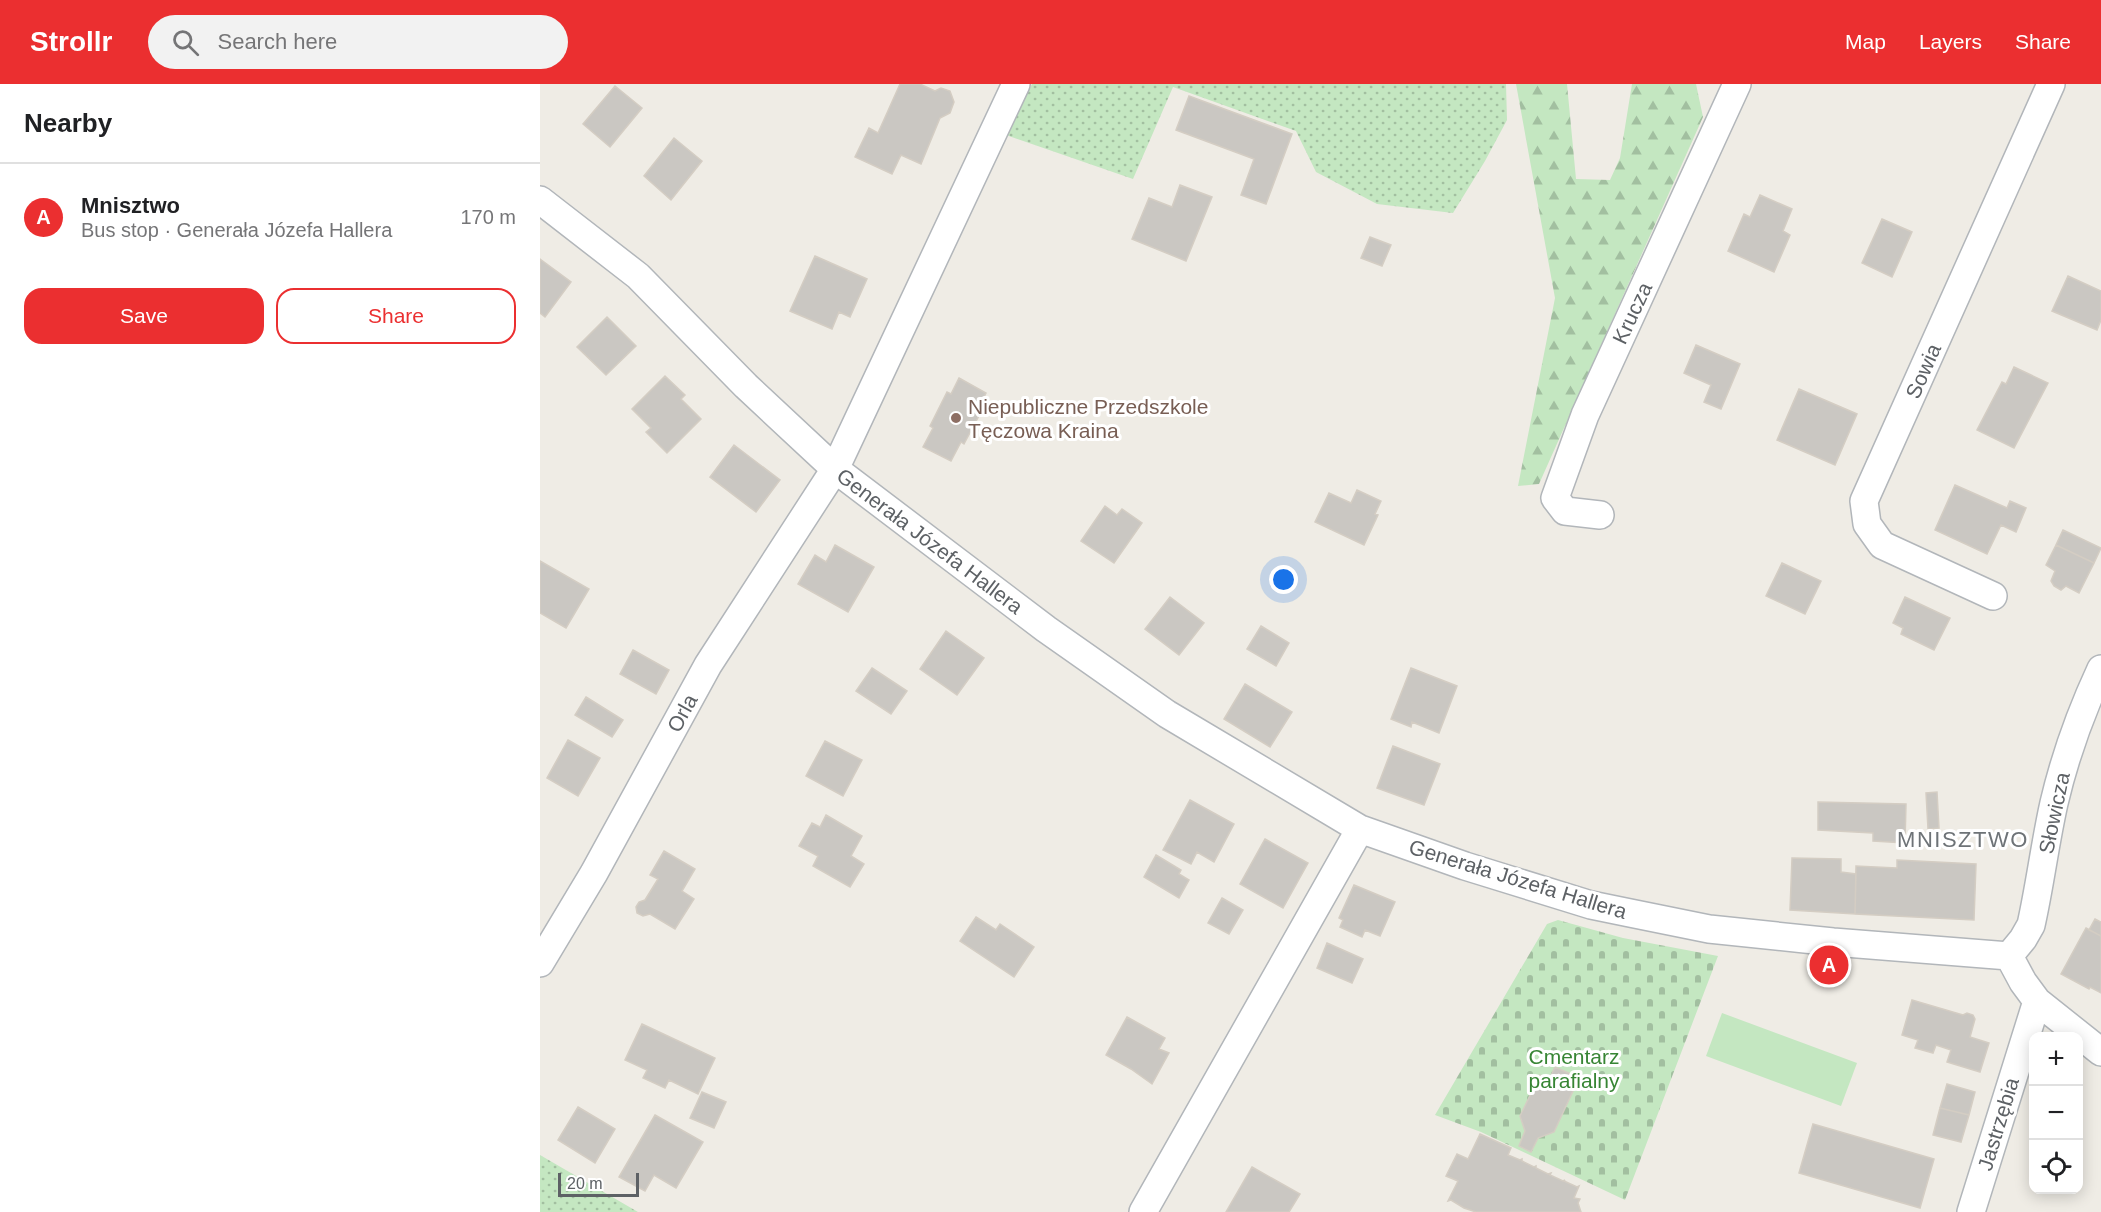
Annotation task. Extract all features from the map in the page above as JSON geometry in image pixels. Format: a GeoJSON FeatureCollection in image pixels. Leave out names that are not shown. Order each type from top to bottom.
{"type":"FeatureCollection","features":[{"type":"Feature","properties":{"kind":"street","name":"Orla"},"geometry":{"type":"LineString","coordinates":[[540,963],[594,873],[708,665],[835,469],[1016,84]]}},
{"type":"Feature","properties":{"kind":"street","name":"Krucza"},"geometry":{"type":"LineString","coordinates":[[1600,514],[1565,511],[1555,498],[1585,415],[1737,84]]}},
{"type":"Feature","properties":{"kind":"street","name":"Sowia"},"geometry":{"type":"LineString","coordinates":[[1992,596],[1882,546],[1867,524],[1864,501],[2051,84]]}},
{"type":"Feature","properties":{"kind":"street","name":"Generała Józefa Hallera"},"geometry":{"type":"LineString","coordinates":[[540,200],[638,276],[746,386],[835,469],[1046,629],[1167,714],[1360,829],[1423,852],[1591,905],[1641,916],[1709,929],[2008,956]]}},
{"type":"Feature","properties":{"kind":"street","name":"Słowicza"},"geometry":{"type":"LineString","coordinates":[[2008,956],[2023,939],[2031,925],[2054,802],[2063,769],[2085,703],[2101,669]]}},
{"type":"Feature","properties":{"kind":"street"},"geometry":{"type":"LineString","coordinates":[[1143,1212],[1360,829]]}},
{"type":"Feature","properties":{"kind":"street"},"geometry":{"type":"LineString","coordinates":[[2008,956],[2037,1001],[2101,1052]]}},
{"type":"Feature","properties":{"kind":"street","name":"Jastrzębia"},"geometry":{"type":"LineString","coordinates":[[1971,1212],[2037,1001]]}},
{"type":"Feature","properties":{"kind":"green space"},"geometry":{"type":"Polygon","coordinates":[[[1032,84],[1506,84],[1507,120],[1453,213],[1377,204],[1316,172],[1296,131],[1173,87],[1133,179],[1006,135],[1032,84]]]}},
{"type":"Feature","properties":{"kind":"green space"},"geometry":{"type":"Polygon","coordinates":[[[1516,84],[1567,84],[1576,179],[1610,180],[1620,158],[1632,84],[1696,84],[1703,117],[1539,484],[1518,486],[1555,298],[1516,84]]]}},
{"type":"Feature","properties":{"kind":"green space","name":"Cmentarz parafialny"},"geometry":{"type":"Polygon","coordinates":[[[1558,920],[1623,938],[1718,956],[1625,1200],[1481,1132],[1435,1115],[1547,924],[1558,920]]]}},
{"type":"Feature","properties":{"kind":"green space"},"geometry":{"type":"Polygon","coordinates":[[[1722,1013],[1857,1063],[1841,1106],[1706,1056],[1722,1013]]]}},
{"type":"Feature","properties":{"kind":"green space"},"geometry":{"type":"Polygon","coordinates":[[[540,1155],[638,1212],[540,1212],[540,1155]]]}},
{"type":"Feature","properties":{"kind":"building"},"geometry":{"type":"Polygon","coordinates":[[[900,84],[920,84],[935,91],[941,88],[950,91],[954,102],[950,113],[940,118],[921,164],[901,155],[892,174],[855,157],[869,128],[878,133],[900,84]]]}},
{"type":"Feature","properties":{"kind":"building"},"geometry":{"type":"Polygon","coordinates":[[[615,86],[642,108],[610,147],[583,124],[615,86]]]}},
{"type":"Feature","properties":{"kind":"building"},"geometry":{"type":"Polygon","coordinates":[[[1189,96],[1292,134],[1266,204],[1241,195],[1254,159],[1176,130],[1189,96]]]}},
{"type":"Feature","properties":{"kind":"building"},"geometry":{"type":"Polygon","coordinates":[[[674,138],[702,161],[671,200],[644,176],[674,138]]]}},
{"type":"Feature","properties":{"kind":"building"},"geometry":{"type":"Polygon","coordinates":[[[1180,185],[1212,197],[1186,261],[1132,239],[1149,198],[1172,207],[1180,185]]]}},
{"type":"Feature","properties":{"kind":"building"},"geometry":{"type":"Polygon","coordinates":[[[1760,195],[1792,209],[1783,231],[1790,235],[1774,272],[1728,251],[1744,214],[1750,217],[1760,195]]]}},
{"type":"Feature","properties":{"kind":"building"},"geometry":{"type":"Polygon","coordinates":[[[1882,219],[1912,232],[1892,277],[1862,263],[1882,219]]]}},
{"type":"Feature","properties":{"kind":"building"},"geometry":{"type":"Polygon","coordinates":[[[1370,237],[1391,245],[1382,266],[1361,258],[1370,237]]]}},
{"type":"Feature","properties":{"kind":"building"},"geometry":{"type":"Polygon","coordinates":[[[815,256],[867,279],[850,317],[839,312],[832,329],[790,311],[815,256]]]}},
{"type":"Feature","properties":{"kind":"building"},"geometry":{"type":"Polygon","coordinates":[[[540,259],[571,282],[545,317],[540,313],[540,259]]]}},
{"type":"Feature","properties":{"kind":"building"},"geometry":{"type":"Polygon","coordinates":[[[2068,276],[2101,291],[2101,320],[2097,330],[2052,311],[2068,276]]]}},
{"type":"Feature","properties":{"kind":"building"},"geometry":{"type":"Polygon","coordinates":[[[607,317],[636,346],[606,375],[577,347],[607,317]]]}},
{"type":"Feature","properties":{"kind":"building"},"geometry":{"type":"Polygon","coordinates":[[[1696,345],[1740,364],[1721,409],[1704,402],[1711,385],[1684,373],[1696,345]]]}},
{"type":"Feature","properties":{"kind":"building"},"geometry":{"type":"Polygon","coordinates":[[[2014,367],[2048,383],[2014,448],[1977,430],[2002,382],[2006,384],[2014,367]]]}},
{"type":"Feature","properties":{"kind":"building"},"geometry":{"type":"Polygon","coordinates":[[[665,376],[685,395],[681,399],[701,419],[667,453],[646,432],[651,428],[632,409],[665,376]]]}},
{"type":"Feature","properties":{"kind":"building","name":"Niepubliczne Przedszkole Tęczowa Kraina"},"geometry":{"type":"Polygon","coordinates":[[[959,378],[986,393],[978,409],[982,410],[964,444],[961,442],[951,461],[923,447],[933,428],[930,426],[947,392],[951,394],[959,378]]]}},
{"type":"Feature","properties":{"kind":"building"},"geometry":{"type":"Polygon","coordinates":[[[1799,389],[1857,414],[1835,465],[1777,440],[1799,389]]]}},
{"type":"Feature","properties":{"kind":"building"},"geometry":{"type":"Polygon","coordinates":[[[734,445],[780,480],[756,512],[710,477],[734,445]]]}},
{"type":"Feature","properties":{"kind":"building"},"geometry":{"type":"Polygon","coordinates":[[[1955,485],[2007,508],[2010,501],[2026,508],[2016,532],[2001,525],[1987,554],[1935,530],[1955,485]]]}},
{"type":"Feature","properties":{"kind":"building"},"geometry":{"type":"Polygon","coordinates":[[[1357,490],[1381,501],[1375,514],[1378,515],[1364,545],[1315,522],[1329,493],[1351,503],[1357,490]]]}},
{"type":"Feature","properties":{"kind":"building"},"geometry":{"type":"Polygon","coordinates":[[[1105,506],[1117,515],[1122,509],[1142,523],[1114,563],[1081,541],[1105,506]]]}},
{"type":"Feature","properties":{"kind":"building"},"geometry":{"type":"Polygon","coordinates":[[[2063,530],[2101,548],[2094,563],[2056,545],[2063,530]]]}},
{"type":"Feature","properties":{"kind":"building"},"geometry":{"type":"Polygon","coordinates":[[[835,545],[874,567],[848,612],[798,584],[815,555],[826,562],[835,545]]]}},
{"type":"Feature","properties":{"kind":"building"},"geometry":{"type":"Polygon","coordinates":[[[2056,545],[2094,563],[2079,593],[2066,586],[2061,590],[2051,581],[2055,571],[2046,565],[2056,545]]]}},
{"type":"Feature","properties":{"kind":"building"},"geometry":{"type":"Polygon","coordinates":[[[540,561],[589,589],[566,628],[540,613],[540,561]]]}},
{"type":"Feature","properties":{"kind":"building"},"geometry":{"type":"Polygon","coordinates":[[[1782,563],[1821,581],[1805,614],[1766,596],[1782,563]]]}},
{"type":"Feature","properties":{"kind":"building"},"geometry":{"type":"Polygon","coordinates":[[[1170,597],[1204,623],[1179,655],[1145,629],[1170,597]]]}},
{"type":"Feature","properties":{"kind":"building"},"geometry":{"type":"Polygon","coordinates":[[[1905,597],[1950,618],[1934,650],[1901,634],[1903,628],[1893,623],[1905,597]]]}},
{"type":"Feature","properties":{"kind":"building"},"geometry":{"type":"Polygon","coordinates":[[[1261,626],[1289,643],[1276,666],[1247,649],[1261,626]]]}},
{"type":"Feature","properties":{"kind":"building"},"geometry":{"type":"Polygon","coordinates":[[[946,631],[984,658],[957,695],[920,669],[946,631]]]}},
{"type":"Feature","properties":{"kind":"building"},"geometry":{"type":"Polygon","coordinates":[[[633,650],[669,670],[656,694],[620,674],[633,650]]]}},
{"type":"Feature","properties":{"kind":"building"},"geometry":{"type":"Polygon","coordinates":[[[872,668],[907,691],[891,714],[856,691],[872,668]]]}},
{"type":"Feature","properties":{"kind":"building"},"geometry":{"type":"Polygon","coordinates":[[[1411,668],[1457,686],[1439,733],[1412,722],[1411,727],[1391,719],[1411,668]]]}},
{"type":"Feature","properties":{"kind":"building"},"geometry":{"type":"Polygon","coordinates":[[[1245,684],[1292,712],[1270,747],[1224,719],[1245,684]]]}},
{"type":"Feature","properties":{"kind":"building"},"geometry":{"type":"Polygon","coordinates":[[[586,697],[623,720],[612,737],[575,715],[586,697]]]}},
{"type":"Feature","properties":{"kind":"building"},"geometry":{"type":"Polygon","coordinates":[[[568,740],[600,758],[578,796],[547,778],[568,740]]]}},
{"type":"Feature","properties":{"kind":"building"},"geometry":{"type":"Polygon","coordinates":[[[825,741],[862,760],[843,796],[806,776],[825,741]]]}},
{"type":"Feature","properties":{"kind":"building"},"geometry":{"type":"Polygon","coordinates":[[[1393,746],[1440,764],[1424,805],[1377,788],[1393,746]]]}},
{"type":"Feature","properties":{"kind":"building"},"geometry":{"type":"Polygon","coordinates":[[[1937,792],[1939,828],[1928,829],[1926,793],[1937,792]]]}},
{"type":"Feature","properties":{"kind":"building"},"geometry":{"type":"Polygon","coordinates":[[[1190,800],[1234,824],[1214,862],[1197,852],[1191,864],[1163,850],[1190,800]]]}},
{"type":"Feature","properties":{"kind":"building"},"geometry":{"type":"Polygon","coordinates":[[[1818,802],[1906,804],[1905,843],[1873,841],[1873,833],[1818,830],[1818,802]]]}},
{"type":"Feature","properties":{"kind":"building"},"geometry":{"type":"Polygon","coordinates":[[[826,815],[862,836],[851,856],[864,864],[850,887],[813,866],[818,856],[799,846],[812,823],[820,827],[826,815]]]}},
{"type":"Feature","properties":{"kind":"building"},"geometry":{"type":"Polygon","coordinates":[[[1265,839],[1308,863],[1283,908],[1240,884],[1265,839]]]}},
{"type":"Feature","properties":{"kind":"building"},"geometry":{"type":"Polygon","coordinates":[[[664,851],[695,869],[682,891],[694,899],[675,929],[650,914],[643,916],[637,913],[636,907],[639,902],[645,900],[658,879],[650,875],[664,851]]]}},
{"type":"Feature","properties":{"kind":"building"},"geometry":{"type":"Polygon","coordinates":[[[1156,855],[1181,870],[1179,874],[1189,880],[1179,898],[1144,877],[1156,855]]]}},
{"type":"Feature","properties":{"kind":"building"},"geometry":{"type":"Polygon","coordinates":[[[1792,858],[1841,859],[1841,872],[1856,874],[1855,914],[1790,910],[1792,858]]]}},
{"type":"Feature","properties":{"kind":"building"},"geometry":{"type":"Polygon","coordinates":[[[1897,860],[1976,864],[1974,920],[1855,914],[1856,866],[1897,868],[1897,860]]]}},
{"type":"Feature","properties":{"kind":"building"},"geometry":{"type":"Polygon","coordinates":[[[1354,885],[1395,902],[1380,936],[1365,930],[1362,937],[1340,927],[1343,920],[1339,918],[1354,885]]]}},
{"type":"Feature","properties":{"kind":"building"},"geometry":{"type":"Polygon","coordinates":[[[1222,898],[1243,910],[1229,934],[1208,923],[1222,898]]]}},
{"type":"Feature","properties":{"kind":"building"},"geometry":{"type":"Polygon","coordinates":[[[976,917],[996,930],[1000,924],[1034,947],[1014,977],[960,941],[976,917]]]}},
{"type":"Feature","properties":{"kind":"building"},"geometry":{"type":"Polygon","coordinates":[[[2095,919],[2101,922],[2101,936],[2089,930],[2095,919]]]}},
{"type":"Feature","properties":{"kind":"building"},"geometry":{"type":"Polygon","coordinates":[[[2086,928],[2101,936],[2101,993],[2061,974],[2086,928]]]}},
{"type":"Feature","properties":{"kind":"building"},"geometry":{"type":"Polygon","coordinates":[[[1327,943],[1363,959],[1352,983],[1317,968],[1327,943]]]}},
{"type":"Feature","properties":{"kind":"building"},"geometry":{"type":"Polygon","coordinates":[[[1912,1000],[1963,1015],[1967,1013],[1973,1015],[1975,1019],[1970,1037],[1989,1043],[1980,1072],[1947,1062],[1951,1050],[1936,1045],[1933,1053],[1915,1048],[1918,1040],[1902,1035],[1912,1000]]]}},
{"type":"Feature","properties":{"kind":"building"},"geometry":{"type":"Polygon","coordinates":[[[1127,1017],[1165,1038],[1159,1049],[1169,1053],[1152,1084],[1106,1055],[1127,1017]]]}},
{"type":"Feature","properties":{"kind":"building"},"geometry":{"type":"Polygon","coordinates":[[[642,1024],[715,1058],[698,1094],[669,1080],[665,1088],[643,1078],[647,1070],[625,1060],[642,1024]]]}},
{"type":"Feature","properties":{"kind":"building"},"geometry":{"type":"Polygon","coordinates":[[[1555,1067],[1571,1074],[1565,1086],[1573,1091],[1554,1132],[1538,1138],[1531,1152],[1519,1146],[1525,1131],[1520,1116],[1540,1075],[1549,1080],[1555,1067]]]}},
{"type":"Feature","properties":{"kind":"building"},"geometry":{"type":"Polygon","coordinates":[[[1947,1084],[1975,1092],[1969,1115],[1940,1108],[1947,1084]]]}},
{"type":"Feature","properties":{"kind":"building"},"geometry":{"type":"Polygon","coordinates":[[[702,1092],[726,1102],[714,1128],[690,1118],[702,1092]]]}},
{"type":"Feature","properties":{"kind":"building"},"geometry":{"type":"Polygon","coordinates":[[[578,1107],[615,1129],[595,1163],[558,1140],[578,1107]]]}},
{"type":"Feature","properties":{"kind":"building"},"geometry":{"type":"Polygon","coordinates":[[[1940,1108],[1969,1115],[1961,1142],[1933,1135],[1940,1108]]]}},
{"type":"Feature","properties":{"kind":"building"},"geometry":{"type":"Polygon","coordinates":[[[655,1115],[703,1142],[676,1188],[654,1175],[645,1191],[619,1177],[655,1115]]]}},
{"type":"Feature","properties":{"kind":"building"},"geometry":{"type":"Polygon","coordinates":[[[1813,1124],[1934,1159],[1920,1208],[1799,1173],[1813,1124]]]}},
{"type":"Feature","properties":{"kind":"building"},"geometry":{"type":"Polygon","coordinates":[[[1480,1134],[1511,1148],[1508,1155],[1522,1159],[1548,1174],[1551,1173],[1550,1175],[1579,1186],[1574,1198],[1580,1199],[1578,1203],[1581,1212],[1476,1212],[1451,1200],[1448,1201],[1458,1181],[1446,1176],[1457,1154],[1468,1159],[1480,1134]]]}},
{"type":"Feature","properties":{"kind":"building"},"geometry":{"type":"Polygon","coordinates":[[[1252,1167],[1300,1194],[1289,1212],[1226,1212],[1252,1167]]]}},
{"type":"Feature","properties":{"kind":"place","name":"Niepubliczne Przedszkole Tęczowa Kraina"},"geometry":{"type":"Point","coordinates":[956,418]}},
{"type":"Feature","properties":{"kind":"place","name":"Mnisztwo"},"geometry":{"type":"Point","coordinates":[1829,965]}},
{"type":"Feature","properties":{"kind":"district","name":"MNISZTWO"},"geometry":{"type":"Point","coordinates":[1963,839]}}]}
